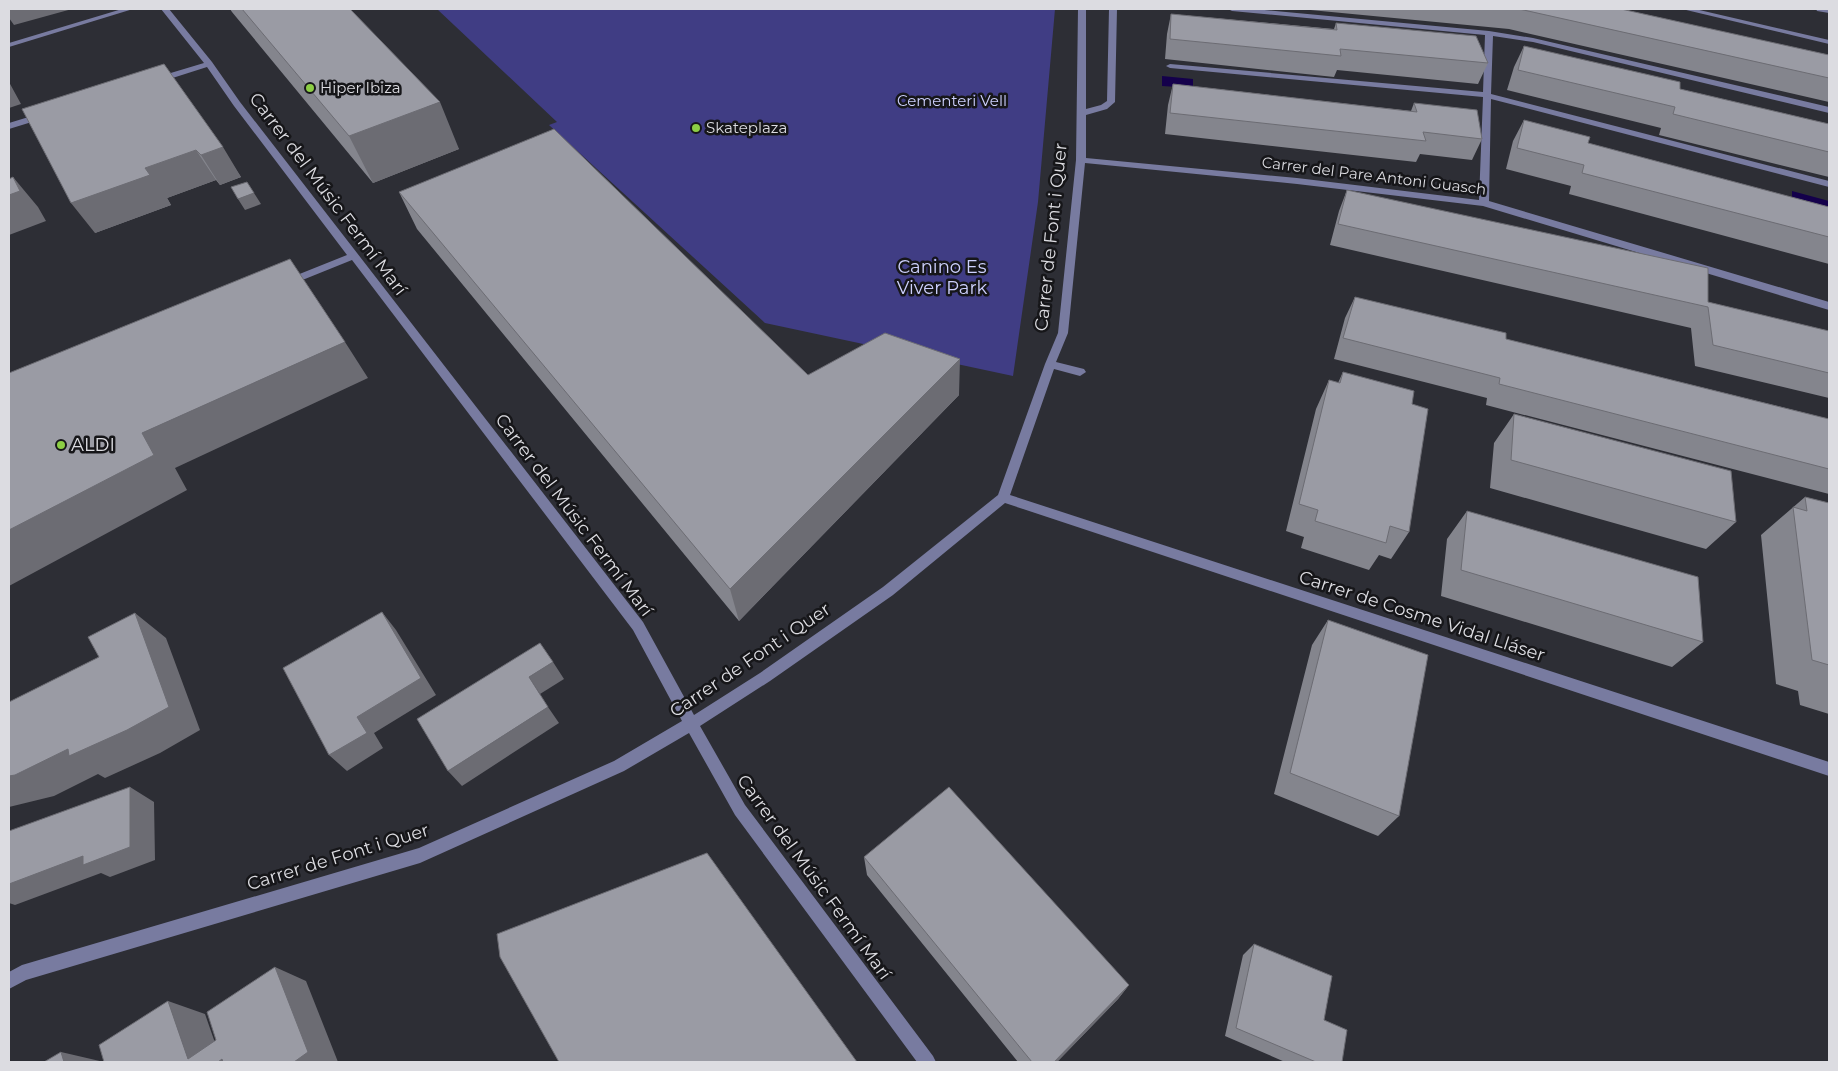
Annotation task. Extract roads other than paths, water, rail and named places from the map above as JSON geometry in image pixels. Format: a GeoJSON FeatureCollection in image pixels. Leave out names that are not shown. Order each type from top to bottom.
{"type":"FeatureCollection","features":[{"type":"Feature","properties":{"kind":"street"},"geometry":{"type":"LineString","coordinates":[[9,45],[129,9]]}},
{"type":"Feature","properties":{"kind":"street","name":"Carrer del Músic Fermí Marí"},"geometry":{"type":"LineString","coordinates":[[165,9],[210,64],[237,104],[638,626],[740,810],[927,1062]]}},
{"type":"Feature","properties":{"kind":"street","name":"Carrer de Font i Quer"},"geometry":{"type":"LineString","coordinates":[[15,977],[420,855],[618,766],[691,724],[765,677],[888,591],[1002,498],[1063,333],[1082,160],[1082,9]]}},
{"type":"Feature","properties":{"kind":"street"},"geometry":{"type":"LineString","coordinates":[[1082,113],[1104,107],[1111,102],[1112,9]]}},
{"type":"Feature","properties":{"kind":"street"},"geometry":{"type":"LineString","coordinates":[[1232,9],[1489,33],[1533,40],[1829,110]]}},
{"type":"Feature","properties":{"kind":"street"},"geometry":{"type":"LineString","coordinates":[[1686,9],[1829,42]]}},
{"type":"Feature","properties":{"kind":"street"},"geometry":{"type":"LineString","coordinates":[[1820,9],[1829,11]]}},
{"type":"Feature","properties":{"kind":"street"},"geometry":{"type":"LineString","coordinates":[[1484,203],[1489,33]]}},
{"type":"Feature","properties":{"kind":"street"},"geometry":{"type":"LineString","coordinates":[[146,84],[210,64]]}},
{"type":"Feature","properties":{"kind":"street"},"geometry":{"type":"LineString","coordinates":[[1170,66],[1487,95],[1829,184]]}},
{"type":"Feature","properties":{"kind":"street"},"geometry":{"type":"LineString","coordinates":[[9,126],[55,112]]}},
{"type":"Feature","properties":{"kind":"street","name":"Carrer del Pare Antoni Guasch"},"geometry":{"type":"LineString","coordinates":[[1082,160],[1296,181],[1484,203],[1829,306]]}},
{"type":"Feature","properties":{"kind":"street"},"geometry":{"type":"LineString","coordinates":[[290,281],[353,256]]}},
{"type":"Feature","properties":{"kind":"street"},"geometry":{"type":"LineString","coordinates":[[1050,364],[1080,372]]}},
{"type":"Feature","properties":{"kind":"street","name":"Carrer de Cosme Vidal Lláser"},"geometry":{"type":"LineString","coordinates":[[1002,498],[1829,769]]}},
{"type":"Feature","properties":{"kind":"place","name":"Hiper Ibiza"},"geometry":{"type":"Point","coordinates":[310,88]}},
{"type":"Feature","properties":{"kind":"place","name":"Skateplaza"},"geometry":{"type":"Point","coordinates":[696,128]}},
{"type":"Feature","properties":{"kind":"place","name":"ALDI"},"geometry":{"type":"Point","coordinates":[61,445]}},
{"type":"Feature","properties":{"kind":"park label","name":"Cementeri Vell"},"geometry":{"type":"Point","coordinates":[952,101]}},
{"type":"Feature","properties":{"kind":"park label","name":"Canino Es Viver Park"},"geometry":{"type":"Point","coordinates":[942,277]}}]}
